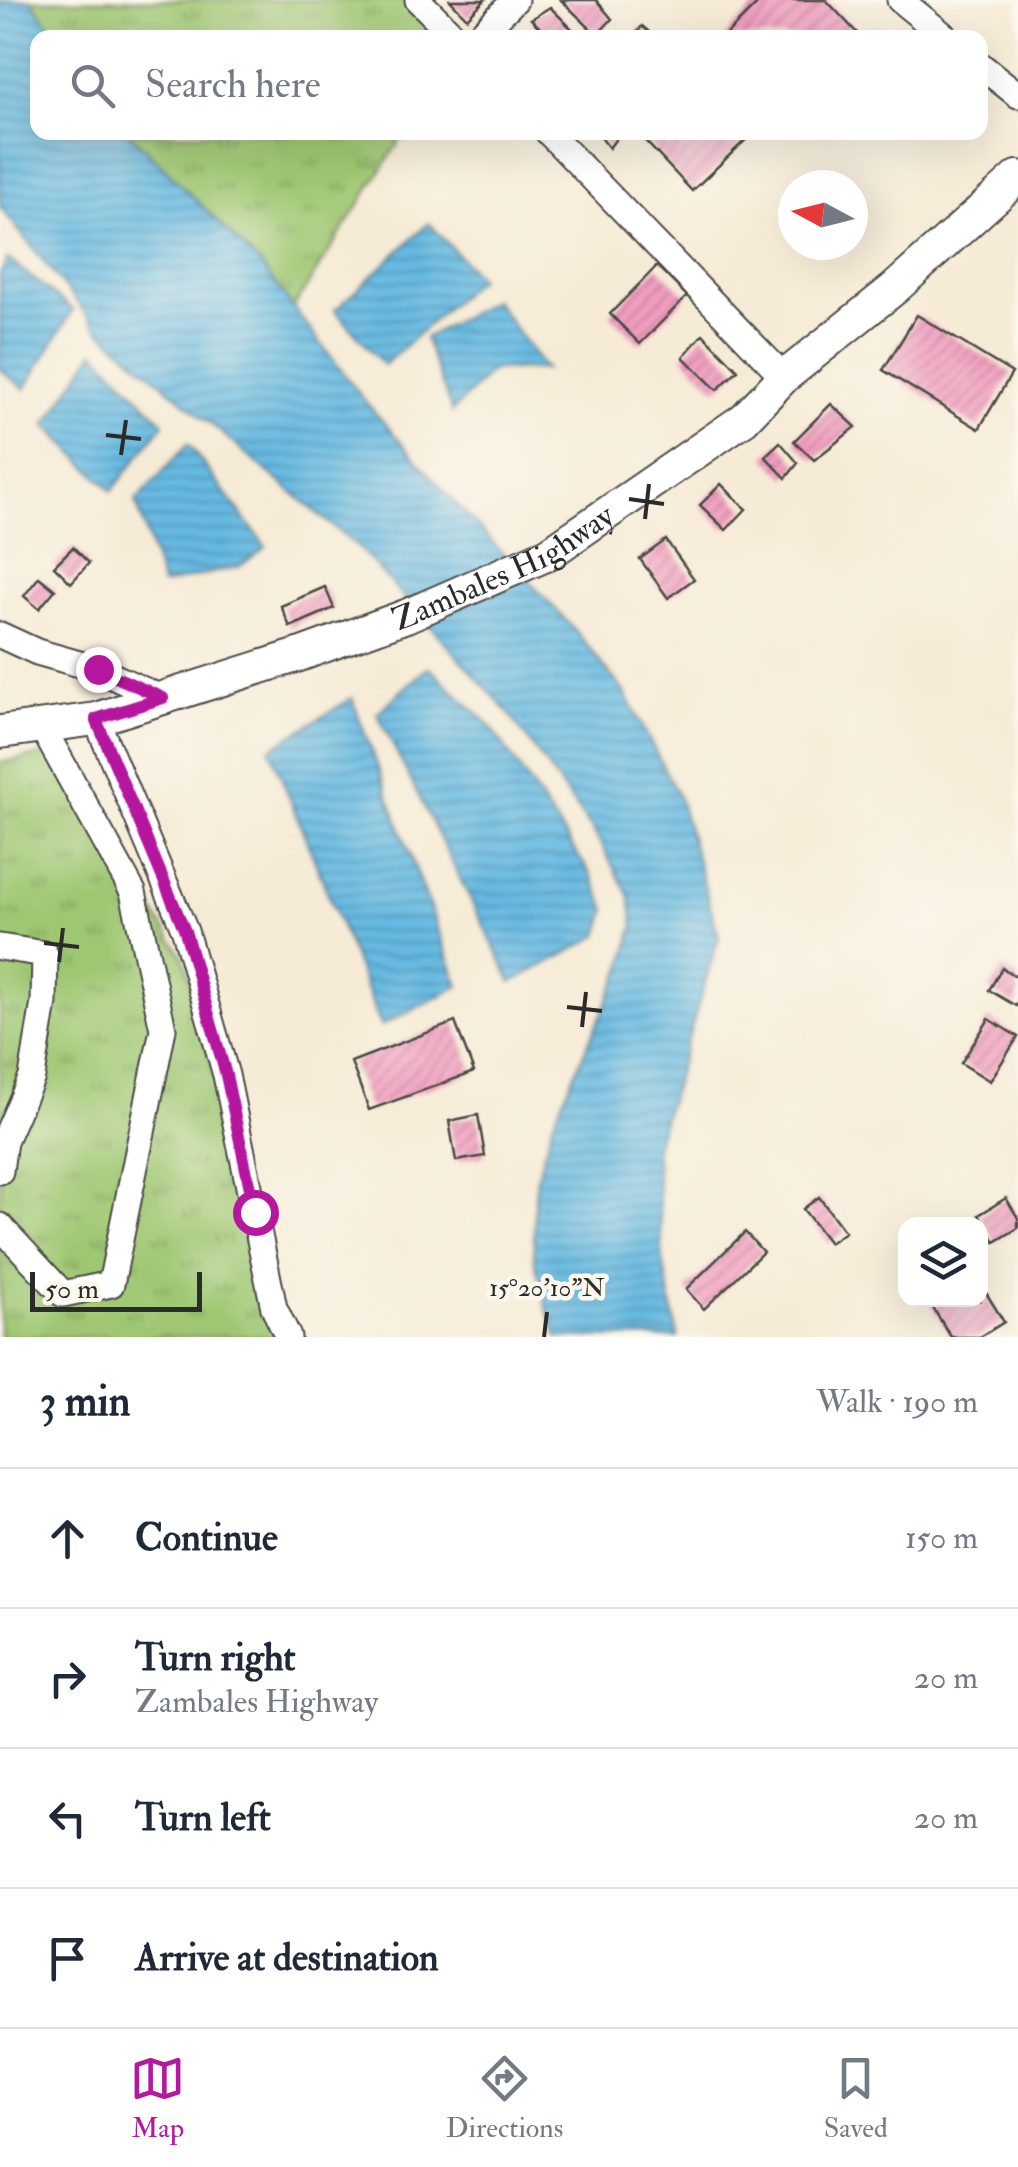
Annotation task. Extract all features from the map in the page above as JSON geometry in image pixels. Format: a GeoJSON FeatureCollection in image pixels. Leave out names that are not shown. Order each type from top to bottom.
{"type":"FeatureCollection","features":[{"type":"Feature","properties":{"kind":"main road","name":"Zambales Highway"},"geometry":{"type":"LineString","coordinates":[[0,732],[96,719],[299,655],[406,616],[548,554],[744,419],[784,377],[896,288],[1018,176]]}},
{"type":"Feature","properties":{"kind":"street"},"geometry":{"type":"LineString","coordinates":[[418,0],[448,30]]}},
{"type":"Feature","properties":{"kind":"street"},"geometry":{"type":"LineString","coordinates":[[486,30],[515,0]]}},
{"type":"Feature","properties":{"kind":"street"},"geometry":{"type":"LineString","coordinates":[[900,0],[937,30]]}},
{"type":"Feature","properties":{"kind":"street"},"geometry":{"type":"LineString","coordinates":[[988,71],[1018,95]]}},
{"type":"Feature","properties":{"kind":"street"},"geometry":{"type":"LineString","coordinates":[[556,140],[784,377]]}},
{"type":"Feature","properties":{"kind":"street"},"geometry":{"type":"LineString","coordinates":[[0,635],[37,652],[98,669],[163,698]]}},
{"type":"Feature","properties":{"kind":"street"},"geometry":{"type":"LineString","coordinates":[[96,719],[185,931],[226,1075],[274,1308],[288,1337]]}},
{"type":"Feature","properties":{"kind":"street"},"geometry":{"type":"LineString","coordinates":[[0,1226],[64,1294],[111,1284],[163,1029],[133,892],[41,725]]}},
{"type":"Feature","properties":{"kind":"street"},"geometry":{"type":"LineString","coordinates":[[0,947],[45,954],[44,1002],[32,1077],[4,1142],[0,1171]]}},
{"type":"Feature","properties":{"kind":"green space"},"geometry":{"type":"Polygon","coordinates":[[[31,0],[418,0],[449,30],[53,30],[31,0]]]}},
{"type":"Feature","properties":{"kind":"green space"},"geometry":{"type":"Polygon","coordinates":[[[136,140],[401,140],[293,308],[260,264],[136,140]]]}},
{"type":"Feature","properties":{"kind":"green space"},"geometry":{"type":"Polygon","coordinates":[[[51,754],[184,958],[280,1337],[0,1337],[0,762],[51,754]]]}},
{"type":"Feature","properties":{"kind":"water"},"geometry":{"type":"Polygon","coordinates":[[[0,0],[31,0],[53,30],[30,30],[30,140],[136,140],[260,264],[365,401],[575,630],[626,694],[679,798],[719,937],[655,1146],[663,1261],[678,1337],[558,1337],[534,1258],[537,1176],[555,1117],[623,967],[634,926],[630,897],[594,832],[507,711],[361,550],[99,330],[0,207],[0,0]]]}},
{"type":"Feature","properties":{"kind":"water"},"geometry":{"type":"Polygon","coordinates":[[[429,223],[479,278],[384,365],[335,310],[429,223]]]}},
{"type":"Feature","properties":{"kind":"water"},"geometry":{"type":"Polygon","coordinates":[[[8,259],[73,310],[25,389],[0,370],[0,274],[8,259]]]}},
{"type":"Feature","properties":{"kind":"water"},"geometry":{"type":"Polygon","coordinates":[[[494,300],[545,369],[492,370],[452,412],[425,338],[494,300]]]}},
{"type":"Feature","properties":{"kind":"water"},"geometry":{"type":"Polygon","coordinates":[[[95,351],[164,423],[112,491],[46,425],[95,351]]]}},
{"type":"Feature","properties":{"kind":"water"},"geometry":{"type":"Polygon","coordinates":[[[188,444],[266,547],[240,566],[162,585],[136,501],[188,444]]]}},
{"type":"Feature","properties":{"kind":"water"},"geometry":{"type":"Polygon","coordinates":[[[428,667],[490,725],[592,876],[607,910],[599,936],[512,982],[377,713],[428,667]]]}},
{"type":"Feature","properties":{"kind":"water"},"geometry":{"type":"Polygon","coordinates":[[[352,698],[459,986],[381,1026],[270,749],[352,698]]]}},
{"type":"Feature","properties":{"kind":"building"},"geometry":{"type":"Polygon","coordinates":[[[450,0],[485,0],[467,18],[450,0]]]}},
{"type":"Feature","properties":{"kind":"building"},"geometry":{"type":"Polygon","coordinates":[[[561,0],[596,0],[612,19],[602,30],[592,30],[561,0]]]}},
{"type":"Feature","properties":{"kind":"building"},"geometry":{"type":"Polygon","coordinates":[[[761,0],[826,0],[854,30],[731,30],[761,0]]]}},
{"type":"Feature","properties":{"kind":"building"},"geometry":{"type":"Polygon","coordinates":[[[550,7],[573,30],[542,30],[531,19],[550,7]]]}},
{"type":"Feature","properties":{"kind":"building"},"geometry":{"type":"Polygon","coordinates":[[[644,140],[746,140],[692,191],[644,140]]]}},
{"type":"Feature","properties":{"kind":"building"},"geometry":{"type":"Polygon","coordinates":[[[657,266],[687,296],[640,344],[610,314],[657,266]]]}},
{"type":"Feature","properties":{"kind":"building"},"geometry":{"type":"Polygon","coordinates":[[[917,315],[1012,373],[979,429],[883,370],[917,315]]]}},
{"type":"Feature","properties":{"kind":"building"},"geometry":{"type":"Polygon","coordinates":[[[703,334],[738,370],[717,390],[683,357],[703,334]]]}},
{"type":"Feature","properties":{"kind":"building"},"geometry":{"type":"Polygon","coordinates":[[[831,404],[856,427],[814,460],[794,441],[831,404]]]}},
{"type":"Feature","properties":{"kind":"building"},"geometry":{"type":"Polygon","coordinates":[[[780,442],[798,463],[786,478],[765,456],[780,442]]]}},
{"type":"Feature","properties":{"kind":"building"},"geometry":{"type":"Polygon","coordinates":[[[721,484],[746,509],[726,530],[700,505],[721,484]]]}},
{"type":"Feature","properties":{"kind":"building"},"geometry":{"type":"Polygon","coordinates":[[[666,540],[694,579],[668,598],[640,559],[666,540]]]}},
{"type":"Feature","properties":{"kind":"building"},"geometry":{"type":"Polygon","coordinates":[[[73,547],[89,563],[71,583],[54,566],[73,547]]]}},
{"type":"Feature","properties":{"kind":"building"},"geometry":{"type":"Polygon","coordinates":[[[39,577],[55,590],[39,609],[24,596],[39,577]]]}},
{"type":"Feature","properties":{"kind":"building"},"geometry":{"type":"Polygon","coordinates":[[[325,587],[334,608],[290,627],[281,606],[325,587]]]}},
{"type":"Feature","properties":{"kind":"building"},"geometry":{"type":"Polygon","coordinates":[[[1002,968],[1018,978],[1016,1006],[989,990],[1002,968]]]}},
{"type":"Feature","properties":{"kind":"building"},"geometry":{"type":"Polygon","coordinates":[[[989,1019],[1018,1037],[990,1081],[961,1063],[989,1019]]]}},
{"type":"Feature","properties":{"kind":"building"},"geometry":{"type":"Polygon","coordinates":[[[455,1022],[474,1072],[369,1110],[351,1062],[455,1022]]]}},
{"type":"Feature","properties":{"kind":"building"},"geometry":{"type":"Polygon","coordinates":[[[478,1115],[485,1156],[456,1161],[449,1121],[478,1115]]]}},
{"type":"Feature","properties":{"kind":"building"},"geometry":{"type":"Polygon","coordinates":[[[819,1197],[845,1232],[829,1243],[803,1209],[819,1197]]]}},
{"type":"Feature","properties":{"kind":"building"},"geometry":{"type":"Polygon","coordinates":[[[1006,1198],[1018,1218],[1018,1228],[995,1242],[988,1230],[988,1217],[979,1215],[1006,1198]]]}},
{"type":"Feature","properties":{"kind":"building"},"geometry":{"type":"Polygon","coordinates":[[[745,1232],[763,1252],[704,1309],[686,1289],[745,1232]]]}},
{"type":"Feature","properties":{"kind":"building"},"geometry":{"type":"Polygon","coordinates":[[[988,1296],[1004,1322],[980,1337],[951,1337],[932,1307],[988,1307],[988,1296]]]}},
{"type":"Feature","properties":{"kind":"route"},"geometry":{"type":"LineString","coordinates":[[98,669],[163,698],[96,719],[185,931],[226,1075],[255,1212]]}}]}
